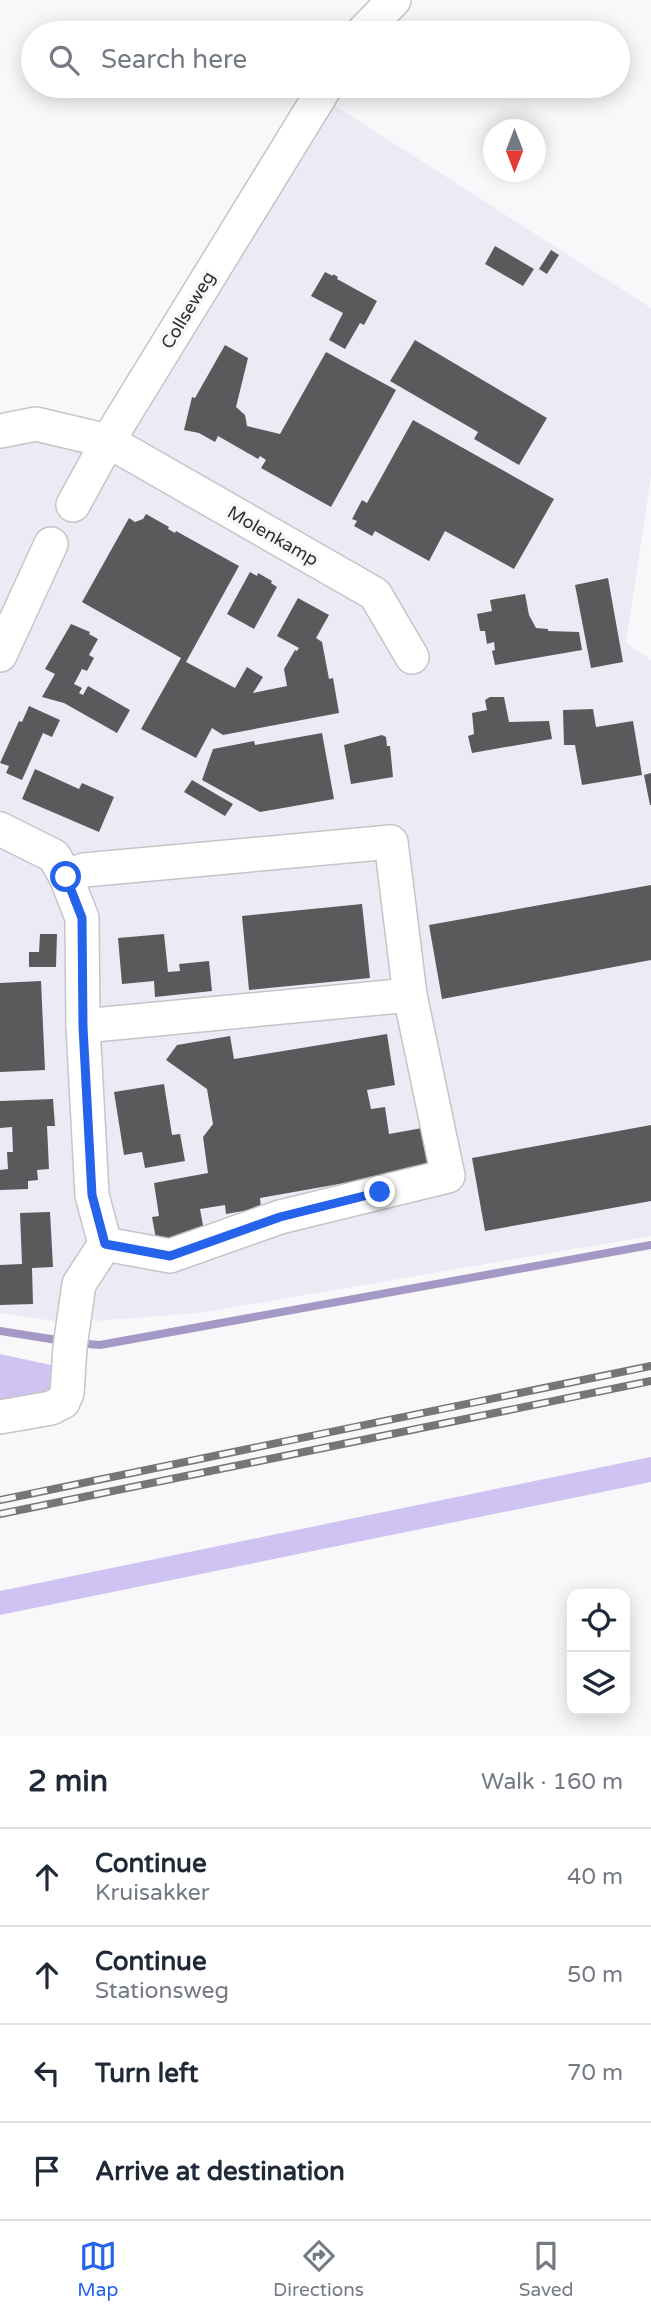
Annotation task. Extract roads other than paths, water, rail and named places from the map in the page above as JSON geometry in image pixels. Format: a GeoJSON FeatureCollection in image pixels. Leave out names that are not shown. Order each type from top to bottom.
{"type":"FeatureCollection","features":[{"type":"Feature","properties":{"kind":"street"},"geometry":{"type":"LineString","coordinates":[[374,21],[394,0]]}},
{"type":"Feature","properties":{"kind":"street","name":"Collseweg"},"geometry":{"type":"LineString","coordinates":[[73,505],[108,441],[319,98]]}},
{"type":"Feature","properties":{"kind":"street"},"geometry":{"type":"LineString","coordinates":[[0,431],[36,424],[108,441]]}},
{"type":"Feature","properties":{"kind":"street","name":"Molenkamp"},"geometry":{"type":"LineString","coordinates":[[108,441],[375,594],[412,657]]}},
{"type":"Feature","properties":{"kind":"street"},"geometry":{"type":"LineString","coordinates":[[0,655],[51,544]]}},
{"type":"Feature","properties":{"kind":"street"},"geometry":{"type":"LineString","coordinates":[[0,829],[54,856],[66,877],[82,918],[83,1027],[92,1195],[105,1244],[79,1284],[69,1347],[67,1393],[63,1402],[51,1408],[0,1417]]}},
{"type":"Feature","properties":{"kind":"street"},"geometry":{"type":"LineString","coordinates":[[66,877],[84,870],[391,842],[411,995],[448,1176],[280,1217],[170,1256],[105,1244]]}},
{"type":"Feature","properties":{"kind":"street"},"geometry":{"type":"LineString","coordinates":[[83,1027],[411,995]]}},
{"type":"Feature","properties":{"kind":"waterway"},"geometry":{"type":"LineString","coordinates":[[88,1344],[100,1345],[651,1245]]}},
{"type":"Feature","properties":{"kind":"waterway"},"geometry":{"type":"LineString","coordinates":[[0,1331],[57,1340]]}},
{"type":"Feature","properties":{"kind":"railway"},"geometry":{"type":"LineString","coordinates":[[0,1500],[651,1366]]}},
{"type":"Feature","properties":{"kind":"railway"},"geometry":{"type":"LineString","coordinates":[[0,1514],[651,1381]]}}]}
